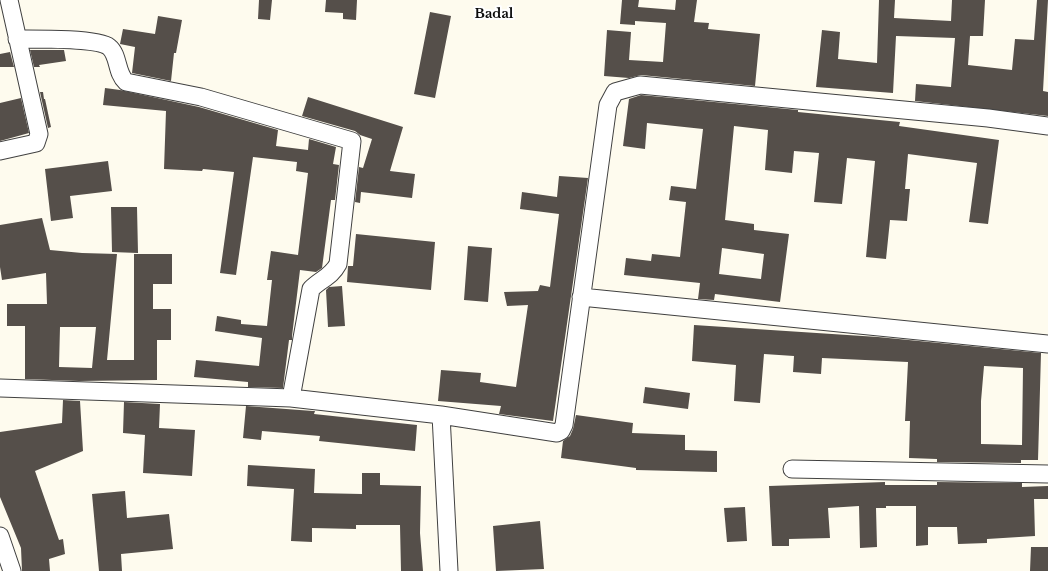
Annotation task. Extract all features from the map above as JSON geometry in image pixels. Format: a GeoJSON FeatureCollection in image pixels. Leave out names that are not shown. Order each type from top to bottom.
{"type":"FeatureCollection","features":[{"type":"Feature","properties":{"kind":"street"},"geometry":{"type":"LineString","coordinates":[[0,151],[36,143],[38,138],[9,0]]}},
{"type":"Feature","properties":{"kind":"street"},"geometry":{"type":"LineString","coordinates":[[17,39],[41,38],[98,43],[109,46],[113,52],[121,77],[126,82],[201,97],[352,141],[338,264],[334,273],[317,283],[311,289],[291,398]]}},
{"type":"Feature","properties":{"kind":"street"},"geometry":{"type":"LineString","coordinates":[[0,388],[291,398],[441,415],[552,432],[561,431],[564,425],[608,105],[615,92],[640,85],[988,118],[1048,126]]}},
{"type":"Feature","properties":{"kind":"street"},"geometry":{"type":"LineString","coordinates":[[581,297],[1048,344]]}},
{"type":"Feature","properties":{"kind":"street"},"geometry":{"type":"LineString","coordinates":[[441,415],[450,571]]}},
{"type":"Feature","properties":{"kind":"street"},"geometry":{"type":"LineString","coordinates":[[792,469],[1048,474]]}},
{"type":"Feature","properties":{"kind":"street"},"geometry":{"type":"LineString","coordinates":[[0,536],[12,571]]}},
{"type":"Feature","properties":{"kind":"building"},"geometry":{"type":"Polygon","coordinates":[[[259,0],[272,0],[270,20],[258,19],[259,0]]]}},
{"type":"Feature","properties":{"kind":"building"},"geometry":{"type":"Polygon","coordinates":[[[326,0],[357,0],[356,20],[343,19],[343,13],[325,12],[326,0]]]}},
{"type":"Feature","properties":{"kind":"building"},"geometry":{"type":"Polygon","coordinates":[[[622,0],[639,0],[638,7],[675,10],[676,0],[697,0],[694,22],[709,23],[708,29],[760,34],[755,86],[641,75],[629,78],[604,76],[607,30],[631,32],[629,60],[663,62],[666,23],[635,21],[635,25],[620,24],[622,0]]]}},
{"type":"Feature","properties":{"kind":"building"},"geometry":{"type":"Polygon","coordinates":[[[879,0],[895,0],[894,18],[951,21],[952,0],[985,0],[983,36],[970,36],[968,65],[1012,70],[1015,39],[1034,40],[1037,0],[1048,0],[1043,91],[1048,92],[1048,116],[915,101],[916,84],[951,87],[955,38],[896,36],[893,93],[816,87],[822,30],[840,32],[838,59],[877,63],[879,0]]]}},
{"type":"Feature","properties":{"kind":"building"},"geometry":{"type":"Polygon","coordinates":[[[430,12],[451,16],[435,98],[414,94],[430,12]]]}},
{"type":"Feature","properties":{"kind":"building"},"geometry":{"type":"Polygon","coordinates":[[[158,16],[182,20],[176,53],[174,53],[171,81],[132,73],[135,47],[120,44],[123,29],[155,34],[158,16]]]}},
{"type":"Feature","properties":{"kind":"building"},"geometry":{"type":"Polygon","coordinates":[[[30,50],[64,50],[66,61],[34,67],[30,50]]]}},
{"type":"Feature","properties":{"kind":"building"},"geometry":{"type":"Polygon","coordinates":[[[10,52],[14,67],[0,67],[0,54],[10,52]]]}},
{"type":"Feature","properties":{"kind":"building"},"geometry":{"type":"Polygon","coordinates":[[[105,88],[199,107],[278,130],[276,146],[308,150],[309,139],[336,147],[333,164],[339,165],[335,200],[331,200],[322,268],[316,272],[300,270],[292,340],[289,340],[283,388],[248,387],[248,382],[194,377],[196,360],[259,366],[262,338],[215,331],[217,316],[241,320],[241,324],[267,326],[272,280],[267,280],[271,251],[298,255],[308,173],[296,171],[297,162],[253,157],[236,275],[220,273],[234,172],[203,169],[202,171],[164,169],[166,111],[103,105],[105,88]]]}},
{"type":"Feature","properties":{"kind":"building"},"geometry":{"type":"Polygon","coordinates":[[[40,92],[43,92],[45,99],[51,127],[48,128],[40,92]]]}},
{"type":"Feature","properties":{"kind":"building"},"geometry":{"type":"Polygon","coordinates":[[[641,95],[798,110],[798,112],[900,122],[899,126],[999,140],[988,224],[969,222],[977,163],[908,154],[905,189],[910,189],[907,221],[890,220],[886,259],[866,257],[875,161],[847,158],[842,204],[814,202],[819,153],[794,151],[792,173],[765,170],[768,130],[734,126],[725,220],[754,224],[754,230],[789,234],[780,302],[715,294],[714,300],[698,299],[700,283],[624,275],[626,258],[651,261],[652,254],[680,257],[686,202],[669,200],[671,186],[696,189],[703,129],[647,123],[645,149],[623,146],[629,99],[641,95]],[[722,248],[719,274],[761,279],[764,254],[722,248]]]}},
{"type":"Feature","properties":{"kind":"building"},"geometry":{"type":"Polygon","coordinates":[[[308,97],[403,127],[390,171],[415,174],[412,198],[361,192],[360,203],[355,202],[359,167],[363,168],[372,139],[360,135],[355,131],[302,116],[308,97]]]}},
{"type":"Feature","properties":{"kind":"building"},"geometry":{"type":"Polygon","coordinates":[[[21,98],[29,133],[0,141],[0,103],[21,98]]]}},
{"type":"Feature","properties":{"kind":"building"},"geometry":{"type":"Polygon","coordinates":[[[108,161],[112,191],[70,196],[73,218],[51,221],[45,169],[108,161]]]}},
{"type":"Feature","properties":{"kind":"building"},"geometry":{"type":"Polygon","coordinates":[[[559,176],[588,178],[553,421],[499,414],[501,406],[438,401],[441,370],[481,373],[480,382],[516,387],[528,305],[507,306],[504,292],[538,291],[540,285],[550,287],[559,214],[520,209],[522,192],[557,197],[559,176]]]}},
{"type":"Feature","properties":{"kind":"building"},"geometry":{"type":"Polygon","coordinates":[[[111,207],[137,207],[138,253],[112,252],[111,207]]]}},
{"type":"Feature","properties":{"kind":"building"},"geometry":{"type":"Polygon","coordinates":[[[42,218],[50,250],[117,254],[107,360],[134,360],[134,254],[172,254],[172,284],[153,284],[153,309],[171,309],[171,340],[157,340],[157,380],[79,381],[25,379],[25,326],[7,326],[7,304],[47,304],[46,273],[2,280],[0,267],[0,225],[42,218]],[[60,327],[59,367],[92,368],[96,327],[60,327]]]}},
{"type":"Feature","properties":{"kind":"building"},"geometry":{"type":"Polygon","coordinates":[[[356,234],[435,242],[431,290],[347,282],[348,266],[353,266],[356,234]]]}},
{"type":"Feature","properties":{"kind":"building"},"geometry":{"type":"Polygon","coordinates":[[[468,246],[492,248],[488,302],[464,300],[468,246]]]}},
{"type":"Feature","properties":{"kind":"building"},"geometry":{"type":"Polygon","coordinates":[[[342,286],[345,326],[328,327],[326,290],[329,287],[342,286]]]}},
{"type":"Feature","properties":{"kind":"building"},"geometry":{"type":"Polygon","coordinates":[[[694,325],[878,337],[1041,353],[1038,460],[1021,460],[1021,463],[937,462],[937,459],[909,458],[910,421],[905,421],[908,362],[822,358],[821,374],[793,372],[794,356],[764,354],[760,403],[734,401],[736,365],[692,361],[694,325]],[[984,366],[981,401],[981,444],[1022,445],[1023,368],[984,366]]]}},
{"type":"Feature","properties":{"kind":"building"},"geometry":{"type":"Polygon","coordinates":[[[645,387],[690,393],[688,409],[643,403],[645,387]]]}},
{"type":"Feature","properties":{"kind":"building"},"geometry":{"type":"Polygon","coordinates":[[[63,400],[80,401],[83,451],[35,471],[59,540],[63,539],[65,554],[49,559],[50,571],[22,571],[21,548],[0,497],[0,432],[62,423],[63,400]]]}},
{"type":"Feature","properties":{"kind":"building"},"geometry":{"type":"Polygon","coordinates":[[[124,402],[160,404],[159,428],[195,430],[192,476],[143,473],[145,435],[123,433],[124,402]]]}},
{"type":"Feature","properties":{"kind":"building"},"geometry":{"type":"Polygon","coordinates":[[[246,406],[315,411],[314,414],[417,425],[415,451],[319,441],[320,436],[262,431],[261,440],[243,438],[246,406]]]}},
{"type":"Feature","properties":{"kind":"building"},"geometry":{"type":"Polygon","coordinates":[[[576,415],[633,423],[632,433],[685,435],[685,450],[717,451],[717,472],[636,470],[636,468],[561,458],[563,441],[570,436],[576,415]]]}},
{"type":"Feature","properties":{"kind":"building"},"geometry":{"type":"Polygon","coordinates":[[[248,465],[315,469],[314,493],[362,494],[362,473],[380,473],[380,485],[421,486],[420,533],[423,571],[401,571],[400,525],[356,525],[356,529],[312,528],[312,542],[291,541],[294,489],[247,486],[248,465]]]}},
{"type":"Feature","properties":{"kind":"building"},"geometry":{"type":"Polygon","coordinates":[[[885,482],[885,485],[937,485],[937,482],[1022,483],[1022,487],[1048,486],[1048,499],[1034,499],[1035,536],[987,539],[987,543],[958,544],[957,527],[928,527],[928,545],[916,546],[916,506],[886,506],[886,508],[876,508],[877,547],[860,548],[859,506],[828,508],[830,538],[789,539],[789,546],[772,546],[769,486],[885,482]]]}},
{"type":"Feature","properties":{"kind":"building"},"geometry":{"type":"Polygon","coordinates":[[[125,491],[127,518],[169,514],[173,549],[121,554],[122,571],[99,571],[92,494],[125,491]]]}},
{"type":"Feature","properties":{"kind":"building"},"geometry":{"type":"Polygon","coordinates":[[[745,507],[747,541],[727,542],[724,508],[745,507]]]}},
{"type":"Feature","properties":{"kind":"building"},"geometry":{"type":"Polygon","coordinates":[[[540,521],[544,569],[496,571],[493,526],[540,521]]]}},
{"type":"Feature","properties":{"kind":"building"},"geometry":{"type":"Polygon","coordinates":[[[1031,547],[1048,547],[1048,571],[1030,571],[1031,547]]]}},
{"type":"Feature","properties":{"kind":"district","name":"Badal"},"geometry":{"type":"Point","coordinates":[494,14]}}]}
